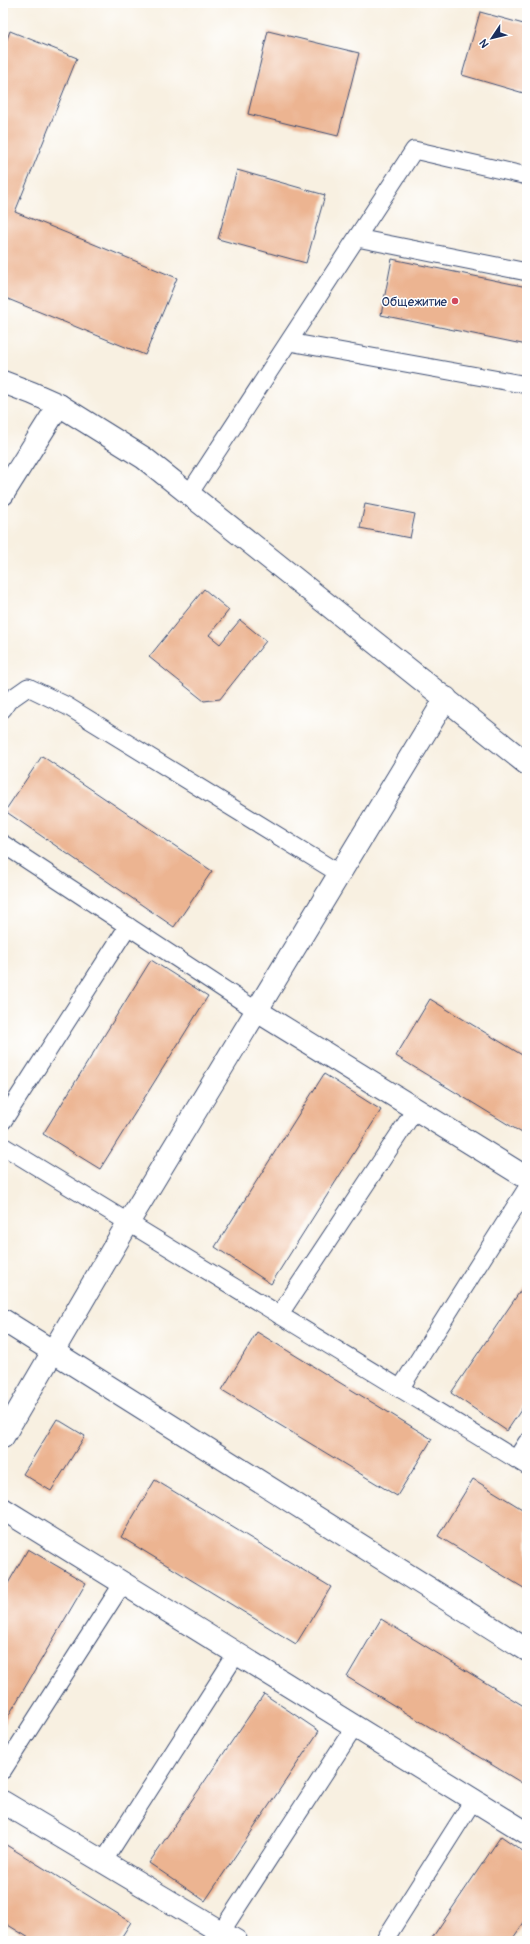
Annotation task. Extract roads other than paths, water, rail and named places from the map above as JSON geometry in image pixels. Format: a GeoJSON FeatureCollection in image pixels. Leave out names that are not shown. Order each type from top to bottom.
{"type":"FeatureCollection","features":[{"type":"Feature","properties":{"kind":"street"},"geometry":{"type":"LineString","coordinates":[[3,382],[59,405],[144,458],[527,764]]}},
{"type":"Feature","properties":{"kind":"street"},"geometry":{"type":"LineString","coordinates":[[3,494],[59,405]]}},
{"type":"Feature","properties":{"kind":"street"},"geometry":{"type":"LineString","coordinates":[[3,1437],[128,1223],[446,698]]}},
{"type":"Feature","properties":{"kind":"street"},"geometry":{"type":"LineString","coordinates":[[257,1011],[527,1178]]}},
{"type":"Feature","properties":{"kind":"street"},"geometry":{"type":"LineString","coordinates":[[3,1320],[527,1650]]}},
{"type":"Feature","properties":{"kind":"street"},"geometry":{"type":"LineString","coordinates":[[3,1509],[527,1833]]}},
{"type":"Feature","properties":{"kind":"street"},"geometry":{"type":"LineString","coordinates":[[3,1802],[228,1937]]}},
{"type":"Feature","properties":{"kind":"lane"},"geometry":{"type":"LineString","coordinates":[[189,494],[414,150],[527,176]]}},
{"type":"Feature","properties":{"kind":"lane"},"geometry":{"type":"LineString","coordinates":[[357,238],[527,272]]}},
{"type":"Feature","properties":{"kind":"lane"},"geometry":{"type":"LineString","coordinates":[[289,342],[527,385]]}},
{"type":"Feature","properties":{"kind":"lane"},"geometry":{"type":"LineString","coordinates":[[3,709],[8,701],[28,687],[60,703],[340,874]]}},
{"type":"Feature","properties":{"kind":"lane"},"geometry":{"type":"LineString","coordinates":[[3,844],[257,1011]]}},
{"type":"Feature","properties":{"kind":"lane"},"geometry":{"type":"LineString","coordinates":[[3,1122],[128,926]]}},
{"type":"Feature","properties":{"kind":"lane"},"geometry":{"type":"LineString","coordinates":[[280,1315],[415,1110]]}},
{"type":"Feature","properties":{"kind":"lane"},"geometry":{"type":"LineString","coordinates":[[3,1146],[521,1462],[527,1442]]}},
{"type":"Feature","properties":{"kind":"lane"},"geometry":{"type":"LineString","coordinates":[[400,1389],[527,1188]]}},
{"type":"Feature","properties":{"kind":"lane"},"geometry":{"type":"LineString","coordinates":[[3,1770],[123,1583]]}},
{"type":"Feature","properties":{"kind":"lane"},"geometry":{"type":"LineString","coordinates":[[102,1862],[237,1653]]}},
{"type":"Feature","properties":{"kind":"lane"},"geometry":{"type":"LineString","coordinates":[[228,1937],[355,1726]]}},
{"type":"Feature","properties":{"kind":"lane"},"geometry":{"type":"LineString","coordinates":[[384,1941],[474,1799]]}},
{"type":"Feature","properties":{"kind":"place","name":"Общежитие"},"geometry":{"type":"Point","coordinates":[455,301]}}]}
